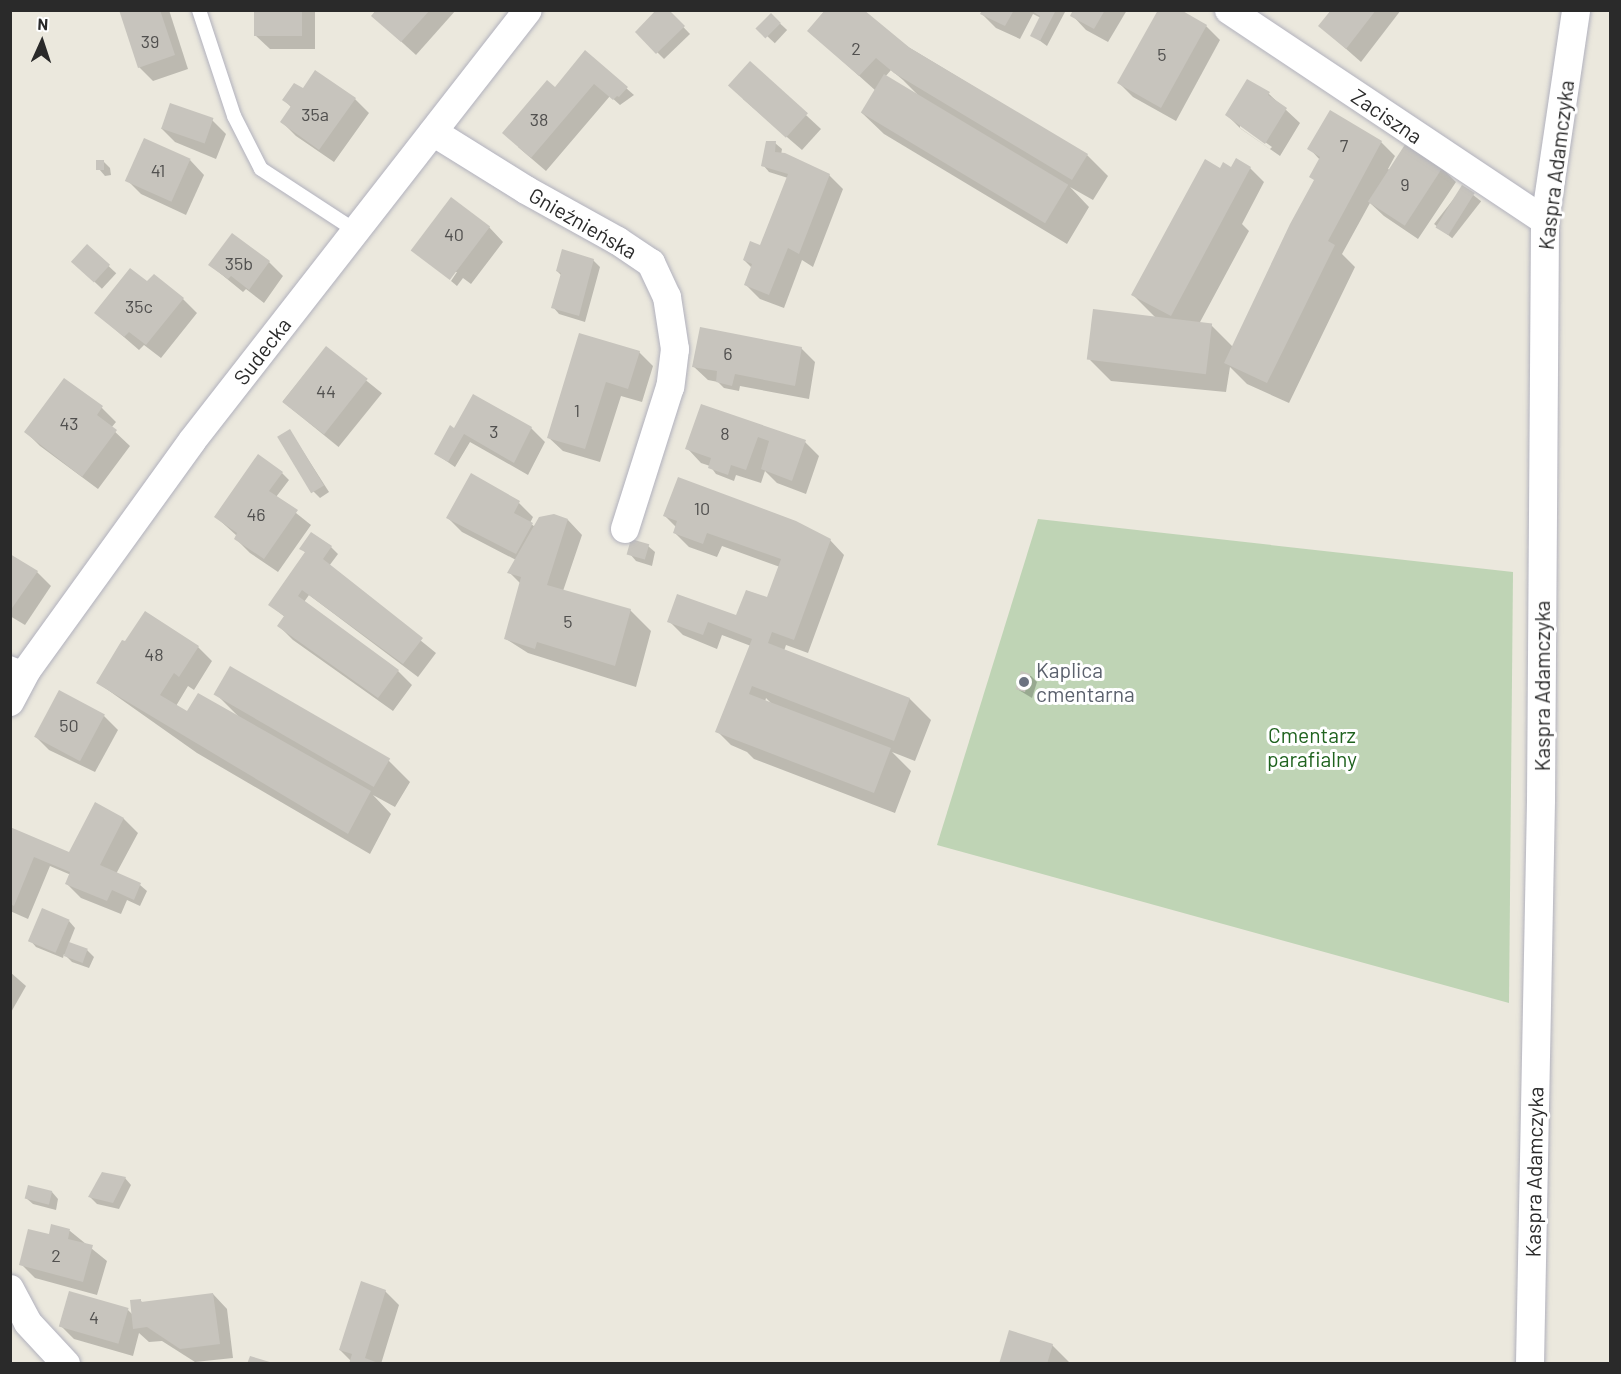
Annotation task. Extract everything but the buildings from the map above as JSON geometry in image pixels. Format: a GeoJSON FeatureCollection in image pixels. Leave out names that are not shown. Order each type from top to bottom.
{"type":"FeatureCollection","features":[{"type":"Feature","properties":{"kind":"street","name":"Sudecka"},"geometry":{"type":"LineString","coordinates":[[10,702],[19,667],[528,10]]}},
{"type":"Feature","properties":{"kind":"street","name":"Zaciszna"},"geometry":{"type":"LineString","coordinates":[[1229,10],[1545,221]]}},
{"type":"Feature","properties":{"kind":"street","name":"Kaspra Adamczyka"},"geometry":{"type":"LineString","coordinates":[[1530,1364],[1541,800],[1545,221],[1576,10]]}},
{"type":"Feature","properties":{"kind":"street","name":"Gnieźnieńska"},"geometry":{"type":"LineString","coordinates":[[433,132],[526,190],[651,262],[667,297],[675,349],[670,387],[625,529]]}},
{"type":"Feature","properties":{"kind":"street"},"geometry":{"type":"LineString","coordinates":[[10,1289],[28,1323],[66,1364]]}},
{"type":"Feature","properties":{"kind":"lane"},"geometry":{"type":"LineString","coordinates":[[199,10],[234,116],[261,169],[356,231]]}},
{"type":"Feature","properties":{"kind":"green space","name":"Cmentarz parafialny"},"geometry":{"type":"Polygon","coordinates":[[[1038,519],[1513,572],[1509,1003],[937,845],[1038,519]]]}},
{"type":"Feature","properties":{"kind":"place","name":"Kaplica cmentarna"},"geometry":{"type":"Point","coordinates":[1024,682]}}]}
